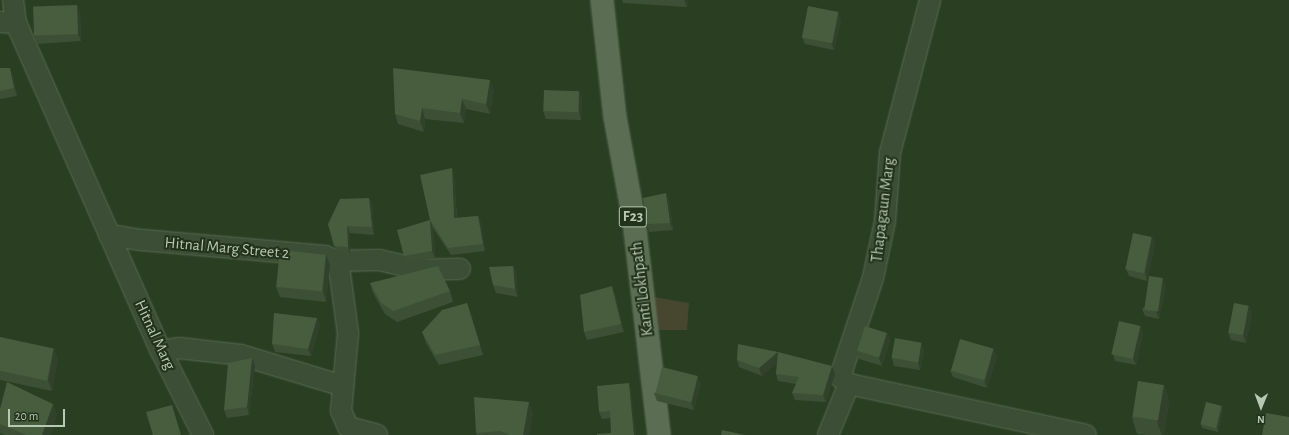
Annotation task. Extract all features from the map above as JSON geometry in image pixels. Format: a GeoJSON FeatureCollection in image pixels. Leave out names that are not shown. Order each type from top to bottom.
{"type":"FeatureCollection","features":[{"type":"Feature","properties":{"kind":"main road","name":"Kanti Lokhpath"},"geometry":{"type":"LineString","coordinates":[[602,0],[614,117],[634,221],[659,435]]}},
{"type":"Feature","properties":{"kind":"street","name":"Hitnal Marg"},"geometry":{"type":"LineString","coordinates":[[12,0],[8,22],[109,234],[162,351],[203,435]]}},
{"type":"Feature","properties":{"kind":"street","name":"Thapagaun Marg"},"geometry":{"type":"LineString","coordinates":[[849,384],[840,377],[873,278],[885,221],[890,152],[930,0]]}},
{"type":"Feature","properties":{"kind":"street","name":"Hitnal Marg Street 2"},"geometry":{"type":"LineString","coordinates":[[109,234],[142,240],[325,256],[336,261],[379,260],[423,270],[460,269]]}},
{"type":"Feature","properties":{"kind":"street"},"geometry":{"type":"LineString","coordinates":[[336,261],[340,274],[348,333],[341,411],[347,431],[378,435]]}},
{"type":"Feature","properties":{"kind":"street"},"geometry":{"type":"LineString","coordinates":[[162,351],[179,348],[241,355],[343,386]]}},
{"type":"Feature","properties":{"kind":"street"},"geometry":{"type":"LineString","coordinates":[[828,435],[849,384],[1086,435]]}},
{"type":"Feature","properties":{"kind":"green space"},"geometry":{"type":"Polygon","coordinates":[[[654,297],[689,303],[687,330],[653,330],[654,297]]]}},
{"type":"Feature","properties":{"kind":"building"},"geometry":{"type":"Polygon","coordinates":[[[77,5],[78,34],[34,36],[33,7],[77,5]]]}},
{"type":"Feature","properties":{"kind":"building"},"geometry":{"type":"Polygon","coordinates":[[[808,6],[838,12],[832,43],[802,37],[808,6]]]}},
{"type":"Feature","properties":{"kind":"building"},"geometry":{"type":"Polygon","coordinates":[[[0,68],[10,68],[14,88],[0,91],[0,68]]]}},
{"type":"Feature","properties":{"kind":"building"},"geometry":{"type":"Polygon","coordinates":[[[393,68],[490,80],[486,104],[462,99],[460,113],[422,108],[420,121],[395,114],[393,68]]]}},
{"type":"Feature","properties":{"kind":"building"},"geometry":{"type":"Polygon","coordinates":[[[544,90],[579,91],[578,112],[543,111],[544,90]]]}},
{"type":"Feature","properties":{"kind":"building"},"geometry":{"type":"Polygon","coordinates":[[[452,168],[454,218],[478,216],[483,244],[448,248],[430,220],[420,175],[452,168]]]}},
{"type":"Feature","properties":{"kind":"building"},"geometry":{"type":"Polygon","coordinates":[[[666,193],[670,223],[647,224],[643,198],[666,193]]]}},
{"type":"Feature","properties":{"kind":"building"},"geometry":{"type":"Polygon","coordinates":[[[369,198],[372,227],[347,226],[348,247],[334,246],[328,224],[340,199],[369,198]]]}},
{"type":"Feature","properties":{"kind":"building"},"geometry":{"type":"Polygon","coordinates":[[[430,220],[432,251],[404,256],[397,230],[430,220]]]}},
{"type":"Feature","properties":{"kind":"building"},"geometry":{"type":"Polygon","coordinates":[[[1133,233],[1152,237],[1144,273],[1125,269],[1133,233]]]}},
{"type":"Feature","properties":{"kind":"building"},"geometry":{"type":"Polygon","coordinates":[[[280,250],[326,255],[322,292],[276,287],[280,250]]]}},
{"type":"Feature","properties":{"kind":"building"},"geometry":{"type":"Polygon","coordinates":[[[438,266],[450,291],[393,311],[381,303],[370,283],[438,266]]]}},
{"type":"Feature","properties":{"kind":"building"},"geometry":{"type":"Polygon","coordinates":[[[513,266],[515,289],[493,285],[489,267],[513,266]]]}},
{"type":"Feature","properties":{"kind":"building"},"geometry":{"type":"Polygon","coordinates":[[[1149,276],[1163,278],[1158,312],[1144,310],[1149,276]]]}},
{"type":"Feature","properties":{"kind":"building"},"geometry":{"type":"Polygon","coordinates":[[[612,286],[621,324],[584,332],[580,295],[612,286]]]}},
{"type":"Feature","properties":{"kind":"building"},"geometry":{"type":"Polygon","coordinates":[[[467,303],[480,345],[435,355],[422,332],[442,310],[467,303]]]}},
{"type":"Feature","properties":{"kind":"building"},"geometry":{"type":"Polygon","coordinates":[[[1234,303],[1249,306],[1243,335],[1228,332],[1234,303]]]}},
{"type":"Feature","properties":{"kind":"building"},"geometry":{"type":"Polygon","coordinates":[[[274,313],[317,318],[308,349],[272,344],[274,313]]]}},
{"type":"Feature","properties":{"kind":"building"},"geometry":{"type":"Polygon","coordinates":[[[1119,321],[1140,326],[1133,359],[1111,354],[1119,321]]]}},
{"type":"Feature","properties":{"kind":"building"},"geometry":{"type":"Polygon","coordinates":[[[865,326],[887,333],[879,358],[857,351],[865,326]]]}},
{"type":"Feature","properties":{"kind":"building"},"geometry":{"type":"Polygon","coordinates":[[[0,337],[54,348],[47,381],[0,371],[0,337]]]}},
{"type":"Feature","properties":{"kind":"building"},"geometry":{"type":"Polygon","coordinates":[[[895,338],[922,343],[918,362],[892,358],[895,338]]]}},
{"type":"Feature","properties":{"kind":"building"},"geometry":{"type":"Polygon","coordinates":[[[960,339],[994,349],[985,380],[951,371],[960,339]]]}},
{"type":"Feature","properties":{"kind":"building"},"geometry":{"type":"Polygon","coordinates":[[[738,344],[778,352],[759,368],[737,360],[738,344]]]}},
{"type":"Feature","properties":{"kind":"building"},"geometry":{"type":"Polygon","coordinates":[[[778,352],[832,366],[823,395],[792,393],[799,377],[776,374],[778,352]]]}},
{"type":"Feature","properties":{"kind":"building"},"geometry":{"type":"Polygon","coordinates":[[[252,358],[247,407],[224,410],[228,363],[252,358]]]}},
{"type":"Feature","properties":{"kind":"building"},"geometry":{"type":"Polygon","coordinates":[[[662,367],[698,376],[691,402],[655,393],[662,367]]]}},
{"type":"Feature","properties":{"kind":"building"},"geometry":{"type":"Polygon","coordinates":[[[1138,381],[1164,385],[1158,421],[1132,417],[1138,381]]]}},
{"type":"Feature","properties":{"kind":"building"},"geometry":{"type":"Polygon","coordinates":[[[7,382],[53,404],[42,435],[27,435],[0,424],[0,409],[7,382]]]}},
{"type":"Feature","properties":{"kind":"building"},"geometry":{"type":"Polygon","coordinates":[[[629,383],[634,435],[597,435],[611,433],[610,411],[599,412],[597,386],[629,383]]]}},
{"type":"Feature","properties":{"kind":"building"},"geometry":{"type":"Polygon","coordinates":[[[474,397],[529,402],[523,435],[510,435],[500,431],[476,433],[474,397]]]}},
{"type":"Feature","properties":{"kind":"building"},"geometry":{"type":"Polygon","coordinates":[[[1206,402],[1222,406],[1216,428],[1200,424],[1206,402]]]}},
{"type":"Feature","properties":{"kind":"building"},"geometry":{"type":"Polygon","coordinates":[[[172,405],[181,435],[153,435],[146,412],[172,405]]]}},
{"type":"Feature","properties":{"kind":"building"},"geometry":{"type":"Polygon","coordinates":[[[1266,413],[1289,417],[1289,435],[1262,435],[1266,413]]]}},
{"type":"Feature","properties":{"kind":"building"},"geometry":{"type":"Polygon","coordinates":[[[722,430],[745,435],[721,435],[722,430]]]}}]}
